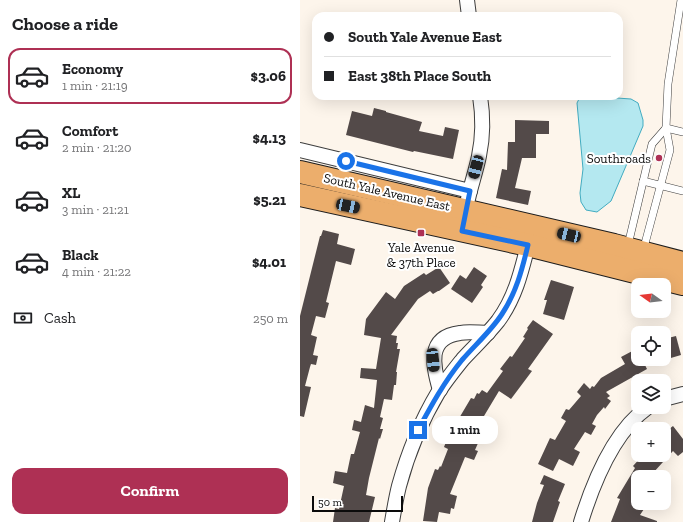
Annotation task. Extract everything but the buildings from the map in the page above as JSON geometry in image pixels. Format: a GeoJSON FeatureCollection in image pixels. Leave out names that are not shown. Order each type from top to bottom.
{"type":"FeatureCollection","features":[{"type":"Feature","properties":{"kind":"main road","name":"South Yale Avenue East"},"geometry":{"type":"LineString","coordinates":[[304,173],[466,211],[632,260],[683,284]]}},
{"type":"Feature","properties":{"kind":"main road","name":"South Yale Avenue East"},"geometry":{"type":"LineString","coordinates":[[301,198],[466,211],[528,245],[632,260],[683,263]]}},
{"type":"Feature","properties":{"kind":"street"},"geometry":{"type":"LineString","coordinates":[[467,0],[468,12]]}},
{"type":"Feature","properties":{"kind":"street"},"geometry":{"type":"LineString","coordinates":[[466,211],[480,155],[482,110],[481,100]]}},
{"type":"Feature","properties":{"kind":"street","name":"South Yale Avenue East"},"geometry":{"type":"LineString","coordinates":[[300,150],[466,211]]}},
{"type":"Feature","properties":{"kind":"street"},"geometry":{"type":"LineString","coordinates":[[301,198],[304,173]]}},
{"type":"Feature","properties":{"kind":"street"},"geometry":{"type":"LineString","coordinates":[[392,522],[399,487],[409,453],[418,430],[440,390],[462,361],[488,333],[503,313],[518,283],[528,245]]}},
{"type":"Feature","properties":{"kind":"street"},"geometry":{"type":"LineString","coordinates":[[440,390],[435,374],[433,360],[436,348],[441,340],[449,335],[460,333],[488,333]]}},
{"type":"Feature","properties":{"kind":"street"},"geometry":{"type":"LineString","coordinates":[[671,397],[683,394]]}},
{"type":"Feature","properties":{"kind":"street"},"geometry":{"type":"LineString","coordinates":[[581,522],[598,476],[610,453],[625,430],[639,414]]}},
{"type":"Feature","properties":{"kind":"lane"},"geometry":{"type":"LineString","coordinates":[[632,260],[660,185],[670,150],[666,128],[668,84],[681,0]]}},
{"type":"Feature","properties":{"kind":"lane"},"geometry":{"type":"LineString","coordinates":[[666,128],[683,132]]}},
{"type":"Feature","properties":{"kind":"lane"},"geometry":{"type":"LineString","coordinates":[[632,260],[643,181],[652,144],[666,128]]}},
{"type":"Feature","properties":{"kind":"lane"},"geometry":{"type":"LineString","coordinates":[[643,181],[683,191]]}},
{"type":"Feature","properties":{"kind":"water"},"geometry":{"type":"Polygon","coordinates":[[[631,99],[638,103],[643,120],[643,126],[611,201],[597,212],[586,210],[581,202],[580,193],[583,169],[577,103],[578,100],[631,99]]]}},
{"type":"Feature","properties":{"kind":"place","name":"Southroads"},"geometry":{"type":"Point","coordinates":[659,158]}},
{"type":"Feature","properties":{"kind":"place","name":"Yale Avenue & 37th Place"},"geometry":{"type":"Point","coordinates":[421,233]}},
{"type":"Feature","properties":{"kind":"route"},"geometry":{"type":"LineString","coordinates":[[346,161],[470,191],[462,231],[528,245],[518,283],[503,313],[488,333],[462,361],[440,390],[418,430]]}}]}
